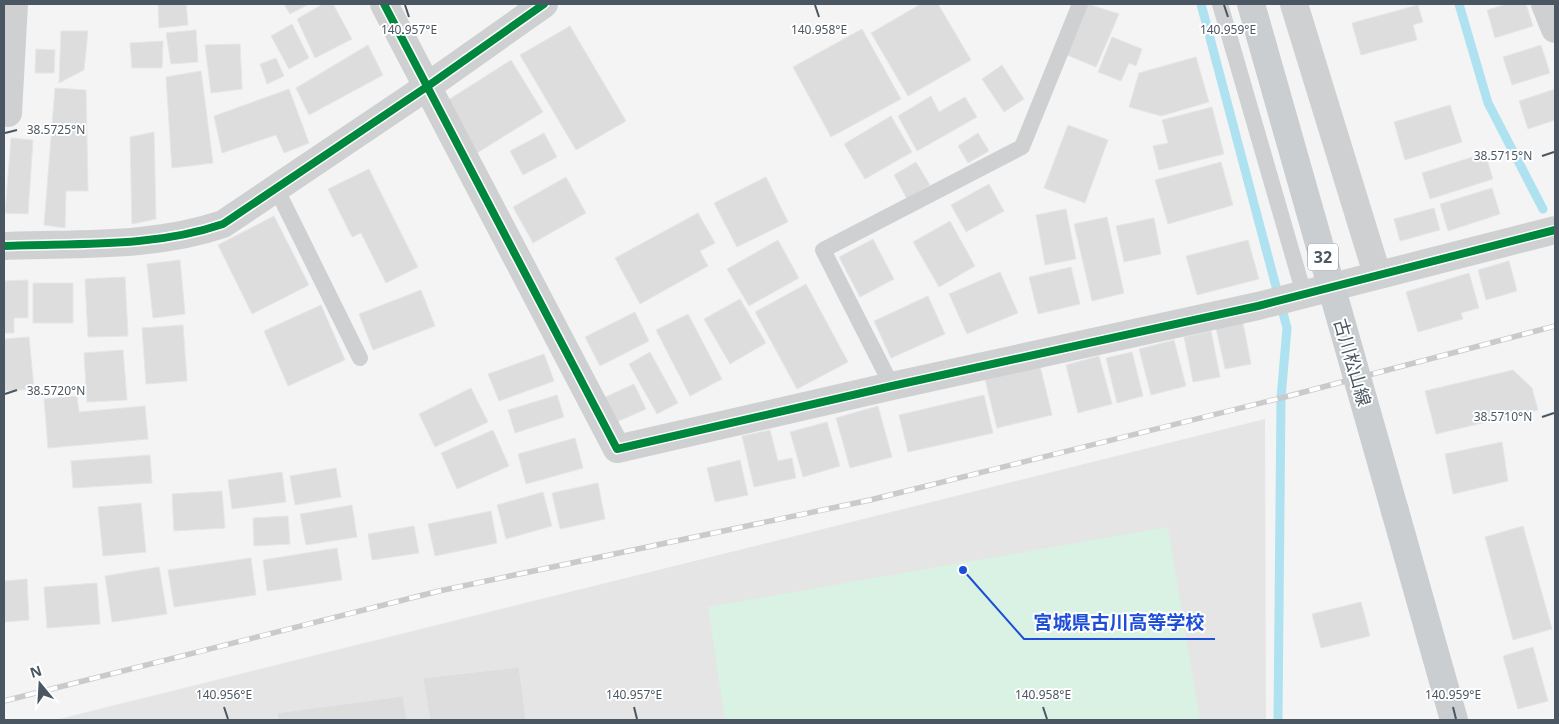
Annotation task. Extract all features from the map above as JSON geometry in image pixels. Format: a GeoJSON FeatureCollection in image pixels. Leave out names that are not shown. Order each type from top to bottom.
{"type":"FeatureCollection","features":[{"type":"Feature","properties":{"kind":"main road","name":"古川松山線"},"geometry":{"type":"LineString","coordinates":[[1251,4],[1454,720]]}},
{"type":"Feature","properties":{"kind":"street"},"geometry":{"type":"LineString","coordinates":[[384,4],[617,449],[892,386],[1258,306],[1377,274],[1555,230]]}},
{"type":"Feature","properties":{"kind":"street"},"geometry":{"type":"LineString","coordinates":[[4,246],[163,240],[192,234],[223,224],[428,86],[544,4]]}},
{"type":"Feature","properties":{"kind":"street"},"geometry":{"type":"LineString","coordinates":[[1294,4],[1377,274]]}},
{"type":"Feature","properties":{"kind":"street"},"geometry":{"type":"LineString","coordinates":[[1545,4],[1555,29]]}},
{"type":"Feature","properties":{"kind":"street"},"geometry":{"type":"LineString","coordinates":[[8,113],[10,8]]}},
{"type":"Feature","properties":{"kind":"lane"},"geometry":{"type":"LineString","coordinates":[[892,386],[823,250],[1022,147],[1080,4]]}},
{"type":"Feature","properties":{"kind":"lane"},"geometry":{"type":"LineString","coordinates":[[1219,4],[1300,295]]}},
{"type":"Feature","properties":{"kind":"lane"},"geometry":{"type":"LineString","coordinates":[[276,188],[360,358]]}},
{"type":"Feature","properties":{"kind":"shaded area"},"geometry":{"type":"Polygon","coordinates":[[[1265,419],[1266,720],[55,720],[1265,419]]]}},
{"type":"Feature","properties":{"kind":"green space"},"geometry":{"type":"Polygon","coordinates":[[[1168,527],[1200,720],[725,720],[708,607],[1168,527]]]}},
{"type":"Feature","properties":{"kind":"building"},"geometry":{"type":"Polygon","coordinates":[[[158,4],[186,4],[188,25],[159,28],[158,4]]]}},
{"type":"Feature","properties":{"kind":"building"},"geometry":{"type":"Polygon","coordinates":[[[284,4],[309,4],[290,14],[284,4]]]}},
{"type":"Feature","properties":{"kind":"building"},"geometry":{"type":"Polygon","coordinates":[[[323,4],[333,4],[352,39],[315,58],[297,19],[323,4]]]}},
{"type":"Feature","properties":{"kind":"building"},"geometry":{"type":"Polygon","coordinates":[[[921,4],[938,4],[971,60],[908,96],[871,33],[921,4]]]}},
{"type":"Feature","properties":{"kind":"building"},"geometry":{"type":"Polygon","coordinates":[[[1088,4],[1119,14],[1096,67],[1067,55],[1088,4]]]}},
{"type":"Feature","properties":{"kind":"building"},"geometry":{"type":"Polygon","coordinates":[[[1507,4],[1526,4],[1533,26],[1495,38],[1487,10],[1507,4]]]}},
{"type":"Feature","properties":{"kind":"building"},"geometry":{"type":"Polygon","coordinates":[[[1418,5],[1423,22],[1413,25],[1417,40],[1361,55],[1352,23],[1418,5]]]}},
{"type":"Feature","properties":{"kind":"building"},"geometry":{"type":"Polygon","coordinates":[[[292,24],[309,58],[289,69],[271,36],[292,24]]]}},
{"type":"Feature","properties":{"kind":"building"},"geometry":{"type":"Polygon","coordinates":[[[570,26],[626,121],[576,150],[520,55],[570,26]]]}},
{"type":"Feature","properties":{"kind":"building"},"geometry":{"type":"Polygon","coordinates":[[[862,29],[901,99],[831,137],[793,67],[862,29]]]}},
{"type":"Feature","properties":{"kind":"building"},"geometry":{"type":"Polygon","coordinates":[[[196,30],[198,62],[171,64],[166,33],[196,30]]]}},
{"type":"Feature","properties":{"kind":"building"},"geometry":{"type":"Polygon","coordinates":[[[61,31],[88,31],[84,70],[59,83],[61,31]]]}},
{"type":"Feature","properties":{"kind":"building"},"geometry":{"type":"Polygon","coordinates":[[[1112,37],[1142,49],[1136,66],[1129,63],[1121,81],[1098,72],[1112,37]]]}},
{"type":"Feature","properties":{"kind":"building"},"geometry":{"type":"Polygon","coordinates":[[[163,41],[162,68],[132,68],[130,43],[163,41]]]}},
{"type":"Feature","properties":{"kind":"building"},"geometry":{"type":"Polygon","coordinates":[[[240,44],[242,89],[211,93],[205,45],[240,44]]]}},
{"type":"Feature","properties":{"kind":"building"},"geometry":{"type":"Polygon","coordinates":[[[368,45],[383,75],[309,115],[296,88],[368,45]]]}},
{"type":"Feature","properties":{"kind":"building"},"geometry":{"type":"Polygon","coordinates":[[[1541,45],[1550,73],[1512,85],[1503,57],[1541,45]]]}},
{"type":"Feature","properties":{"kind":"building"},"geometry":{"type":"Polygon","coordinates":[[[36,49],[55,50],[54,73],[35,73],[36,49]]]}},
{"type":"Feature","properties":{"kind":"building"},"geometry":{"type":"Polygon","coordinates":[[[1196,57],[1209,102],[1161,116],[1129,107],[1139,73],[1196,57]]]}},
{"type":"Feature","properties":{"kind":"building"},"geometry":{"type":"Polygon","coordinates":[[[276,58],[284,76],[267,84],[260,64],[276,58]]]}},
{"type":"Feature","properties":{"kind":"building"},"geometry":{"type":"Polygon","coordinates":[[[511,60],[543,112],[477,153],[445,102],[511,60]]]}},
{"type":"Feature","properties":{"kind":"building"},"geometry":{"type":"Polygon","coordinates":[[[1002,65],[1024,99],[1004,112],[982,79],[1002,65]]]}},
{"type":"Feature","properties":{"kind":"building"},"geometry":{"type":"Polygon","coordinates":[[[201,71],[213,163],[172,168],[166,77],[201,71]]]}},
{"type":"Feature","properties":{"kind":"building"},"geometry":{"type":"Polygon","coordinates":[[[55,88],[86,90],[88,191],[66,191],[65,228],[44,225],[55,88]]]}},
{"type":"Feature","properties":{"kind":"building"},"geometry":{"type":"Polygon","coordinates":[[[289,89],[309,143],[284,153],[276,135],[222,153],[214,116],[289,89]]]}},
{"type":"Feature","properties":{"kind":"building"},"geometry":{"type":"Polygon","coordinates":[[[1555,89],[1555,120],[1528,129],[1519,101],[1555,89]]]}},
{"type":"Feature","properties":{"kind":"building"},"geometry":{"type":"Polygon","coordinates":[[[931,96],[939,112],[965,97],[977,117],[917,151],[898,116],[931,96]]]}},
{"type":"Feature","properties":{"kind":"building"},"geometry":{"type":"Polygon","coordinates":[[[1450,105],[1462,142],[1405,160],[1394,122],[1450,105]]]}},
{"type":"Feature","properties":{"kind":"building"},"geometry":{"type":"Polygon","coordinates":[[[1212,107],[1224,154],[1159,170],[1153,146],[1168,143],[1162,120],[1212,107]]]}},
{"type":"Feature","properties":{"kind":"building"},"geometry":{"type":"Polygon","coordinates":[[[891,116],[912,152],[865,179],[844,144],[891,116]]]}},
{"type":"Feature","properties":{"kind":"building"},"geometry":{"type":"Polygon","coordinates":[[[1068,125],[1108,140],[1085,203],[1044,188],[1068,125]]]}},
{"type":"Feature","properties":{"kind":"building"},"geometry":{"type":"Polygon","coordinates":[[[154,132],[156,219],[132,224],[130,137],[154,132]]]}},
{"type":"Feature","properties":{"kind":"building"},"geometry":{"type":"Polygon","coordinates":[[[544,133],[557,157],[523,175],[510,151],[544,133]]]}},
{"type":"Feature","properties":{"kind":"building"},"geometry":{"type":"Polygon","coordinates":[[[978,133],[989,151],[968,163],[958,146],[978,133]]]}},
{"type":"Feature","properties":{"kind":"building"},"geometry":{"type":"Polygon","coordinates":[[[11,138],[33,140],[28,214],[5,213],[11,138]]]}},
{"type":"Feature","properties":{"kind":"building"},"geometry":{"type":"Polygon","coordinates":[[[1485,153],[1493,179],[1430,199],[1422,173],[1485,153]]]}},
{"type":"Feature","properties":{"kind":"building"},"geometry":{"type":"Polygon","coordinates":[[[916,162],[930,185],[907,199],[894,175],[916,162]]]}},
{"type":"Feature","properties":{"kind":"building"},"geometry":{"type":"Polygon","coordinates":[[[1221,162],[1233,205],[1168,224],[1155,180],[1221,162]]]}},
{"type":"Feature","properties":{"kind":"building"},"geometry":{"type":"Polygon","coordinates":[[[369,169],[418,267],[386,283],[361,233],[352,237],[328,189],[369,169]]]}},
{"type":"Feature","properties":{"kind":"building"},"geometry":{"type":"Polygon","coordinates":[[[566,177],[586,213],[533,243],[513,207],[566,177]]]}},
{"type":"Feature","properties":{"kind":"building"},"geometry":{"type":"Polygon","coordinates":[[[766,177],[788,222],[737,247],[714,203],[766,177]]]}},
{"type":"Feature","properties":{"kind":"building"},"geometry":{"type":"Polygon","coordinates":[[[989,184],[1004,211],[966,232],[951,205],[989,184]]]}},
{"type":"Feature","properties":{"kind":"building"},"geometry":{"type":"Polygon","coordinates":[[[1492,188],[1500,214],[1448,231],[1440,204],[1492,188]]]}},
{"type":"Feature","properties":{"kind":"building"},"geometry":{"type":"Polygon","coordinates":[[[1434,208],[1440,230],[1400,241],[1394,219],[1434,208]]]}},
{"type":"Feature","properties":{"kind":"building"},"geometry":{"type":"Polygon","coordinates":[[[1066,209],[1076,259],[1045,265],[1036,215],[1066,209]]]}},
{"type":"Feature","properties":{"kind":"building"},"geometry":{"type":"Polygon","coordinates":[[[698,213],[715,243],[700,251],[708,266],[640,304],[615,258],[698,213]]]}},
{"type":"Feature","properties":{"kind":"building"},"geometry":{"type":"Polygon","coordinates":[[[274,216],[309,285],[252,314],[218,245],[274,216]]]}},
{"type":"Feature","properties":{"kind":"building"},"geometry":{"type":"Polygon","coordinates":[[[1107,217],[1124,293],[1092,301],[1074,224],[1107,217]]]}},
{"type":"Feature","properties":{"kind":"building"},"geometry":{"type":"Polygon","coordinates":[[[1154,218],[1161,254],[1124,262],[1116,226],[1154,218]]]}},
{"type":"Feature","properties":{"kind":"building"},"geometry":{"type":"Polygon","coordinates":[[[950,221],[975,266],[939,287],[913,242],[950,221]]]}},
{"type":"Feature","properties":{"kind":"building"},"geometry":{"type":"Polygon","coordinates":[[[873,239],[894,279],[860,297],[839,257],[873,239]]]}},
{"type":"Feature","properties":{"kind":"building"},"geometry":{"type":"Polygon","coordinates":[[[778,240],[799,278],[749,306],[727,269],[778,240]]]}},
{"type":"Feature","properties":{"kind":"building"},"geometry":{"type":"Polygon","coordinates":[[[1248,240],[1259,279],[1197,295],[1186,256],[1248,240]]]}},
{"type":"Feature","properties":{"kind":"building"},"geometry":{"type":"Polygon","coordinates":[[[180,260],[185,314],[153,318],[147,264],[180,260]]]}},
{"type":"Feature","properties":{"kind":"building"},"geometry":{"type":"Polygon","coordinates":[[[1509,261],[1517,291],[1486,300],[1478,270],[1509,261]]]}},
{"type":"Feature","properties":{"kind":"building"},"geometry":{"type":"Polygon","coordinates":[[[1071,267],[1080,304],[1038,314],[1029,277],[1071,267]]]}},
{"type":"Feature","properties":{"kind":"building"},"geometry":{"type":"Polygon","coordinates":[[[1000,272],[1018,313],[967,334],[949,294],[1000,272]]]}},
{"type":"Feature","properties":{"kind":"building"},"geometry":{"type":"Polygon","coordinates":[[[1469,273],[1479,308],[1461,313],[1463,319],[1418,332],[1406,292],[1469,273]]]}},
{"type":"Feature","properties":{"kind":"building"},"geometry":{"type":"Polygon","coordinates":[[[125,277],[128,336],[88,337],[85,279],[125,277]]]}},
{"type":"Feature","properties":{"kind":"building"},"geometry":{"type":"Polygon","coordinates":[[[28,280],[28,318],[14,318],[14,333],[4,333],[4,281],[28,280]]]}},
{"type":"Feature","properties":{"kind":"building"},"geometry":{"type":"Polygon","coordinates":[[[33,283],[73,283],[73,323],[33,323],[33,283]]]}},
{"type":"Feature","properties":{"kind":"building"},"geometry":{"type":"Polygon","coordinates":[[[806,284],[848,362],[797,389],[755,312],[806,284]]]}},
{"type":"Feature","properties":{"kind":"building"},"geometry":{"type":"Polygon","coordinates":[[[421,290],[435,326],[373,350],[359,314],[421,290]]]}},
{"type":"Feature","properties":{"kind":"building"},"geometry":{"type":"Polygon","coordinates":[[[928,296],[945,334],[891,358],[874,321],[928,296]]]}},
{"type":"Feature","properties":{"kind":"building"},"geometry":{"type":"Polygon","coordinates":[[[740,299],[766,343],[730,364],[704,319],[740,299]]]}},
{"type":"Feature","properties":{"kind":"building"},"geometry":{"type":"Polygon","coordinates":[[[321,305],[345,360],[288,386],[264,331],[321,305]]]}},
{"type":"Feature","properties":{"kind":"building"},"geometry":{"type":"Polygon","coordinates":[[[635,312],[649,341],[600,366],[585,337],[635,312]]]}},
{"type":"Feature","properties":{"kind":"building"},"geometry":{"type":"Polygon","coordinates":[[[688,314],[722,379],[690,396],[656,330],[688,314]]]}},
{"type":"Feature","properties":{"kind":"building"},"geometry":{"type":"Polygon","coordinates":[[[1243,323],[1251,364],[1225,369],[1216,328],[1243,323]]]}},
{"type":"Feature","properties":{"kind":"building"},"geometry":{"type":"Polygon","coordinates":[[[183,325],[187,381],[146,384],[142,328],[183,325]]]}},
{"type":"Feature","properties":{"kind":"building"},"geometry":{"type":"Polygon","coordinates":[[[1211,331],[1220,377],[1193,382],[1184,337],[1211,331]]]}},
{"type":"Feature","properties":{"kind":"building"},"geometry":{"type":"Polygon","coordinates":[[[29,337],[34,389],[4,391],[4,339],[29,337]]]}},
{"type":"Feature","properties":{"kind":"building"},"geometry":{"type":"Polygon","coordinates":[[[1174,340],[1186,386],[1151,395],[1139,349],[1174,340]]]}},
{"type":"Feature","properties":{"kind":"building"},"geometry":{"type":"Polygon","coordinates":[[[123,350],[127,400],[87,402],[84,353],[123,350]]]}},
{"type":"Feature","properties":{"kind":"building"},"geometry":{"type":"Polygon","coordinates":[[[650,352],[678,403],[657,414],[629,364],[650,352]]]}},
{"type":"Feature","properties":{"kind":"building"},"geometry":{"type":"Polygon","coordinates":[[[1132,352],[1143,396],[1117,403],[1106,358],[1132,352]]]}},
{"type":"Feature","properties":{"kind":"building"},"geometry":{"type":"Polygon","coordinates":[[[544,354],[554,381],[499,401],[488,374],[544,354]]]}},
{"type":"Feature","properties":{"kind":"building"},"geometry":{"type":"Polygon","coordinates":[[[1099,356],[1112,404],[1078,413],[1066,365],[1099,356]]]}},
{"type":"Feature","properties":{"kind":"building"},"geometry":{"type":"Polygon","coordinates":[[[1040,366],[1052,415],[997,428],[985,379],[1040,366]]]}},
{"type":"Feature","properties":{"kind":"building"},"geometry":{"type":"Polygon","coordinates":[[[1513,370],[1532,388],[1538,410],[1436,434],[1425,391],[1513,370]]]}},
{"type":"Feature","properties":{"kind":"building"},"geometry":{"type":"Polygon","coordinates":[[[634,384],[646,409],[612,424],[601,399],[634,384]]]}},
{"type":"Feature","properties":{"kind":"building"},"geometry":{"type":"Polygon","coordinates":[[[471,388],[488,422],[435,447],[419,414],[471,388]]]}},
{"type":"Feature","properties":{"kind":"building"},"geometry":{"type":"Polygon","coordinates":[[[557,395],[564,417],[515,433],[508,410],[557,395]]]}},
{"type":"Feature","properties":{"kind":"building"},"geometry":{"type":"Polygon","coordinates":[[[984,395],[993,433],[908,452],[899,415],[984,395]]]}},
{"type":"Feature","properties":{"kind":"building"},"geometry":{"type":"Polygon","coordinates":[[[77,396],[79,412],[145,406],[148,439],[48,448],[44,399],[77,396]]]}},
{"type":"Feature","properties":{"kind":"building"},"geometry":{"type":"Polygon","coordinates":[[[878,406],[892,457],[850,468],[836,418],[878,406]]]}},
{"type":"Feature","properties":{"kind":"building"},"geometry":{"type":"Polygon","coordinates":[[[827,422],[840,466],[803,477],[790,432],[827,422]]]}},
{"type":"Feature","properties":{"kind":"building"},"geometry":{"type":"Polygon","coordinates":[[[493,430],[509,466],[457,489],[441,453],[493,430]]]}},
{"type":"Feature","properties":{"kind":"building"},"geometry":{"type":"Polygon","coordinates":[[[770,430],[778,461],[792,458],[796,478],[754,487],[742,436],[770,430]]]}},
{"type":"Feature","properties":{"kind":"building"},"geometry":{"type":"Polygon","coordinates":[[[575,438],[583,468],[526,484],[518,454],[575,438]]]}},
{"type":"Feature","properties":{"kind":"building"},"geometry":{"type":"Polygon","coordinates":[[[1502,442],[1508,481],[1453,494],[1445,454],[1502,442]]]}},
{"type":"Feature","properties":{"kind":"building"},"geometry":{"type":"Polygon","coordinates":[[[150,455],[152,483],[73,488],[71,461],[150,455]]]}},
{"type":"Feature","properties":{"kind":"building"},"geometry":{"type":"Polygon","coordinates":[[[740,460],[748,495],[715,502],[707,468],[740,460]]]}},
{"type":"Feature","properties":{"kind":"building"},"geometry":{"type":"Polygon","coordinates":[[[336,468],[341,497],[295,505],[290,476],[336,468]]]}},
{"type":"Feature","properties":{"kind":"building"},"geometry":{"type":"Polygon","coordinates":[[[282,472],[286,502],[232,509],[228,480],[282,472]]]}},
{"type":"Feature","properties":{"kind":"building"},"geometry":{"type":"Polygon","coordinates":[[[598,483],[605,519],[560,529],[552,493],[598,483]]]}},
{"type":"Feature","properties":{"kind":"building"},"geometry":{"type":"Polygon","coordinates":[[[222,491],[225,528],[174,531],[172,494],[222,491]]]}},
{"type":"Feature","properties":{"kind":"building"},"geometry":{"type":"Polygon","coordinates":[[[543,492],[552,526],[506,539],[497,505],[543,492]]]}},
{"type":"Feature","properties":{"kind":"building"},"geometry":{"type":"Polygon","coordinates":[[[141,503],[146,552],[103,556],[98,507],[141,503]]]}},
{"type":"Feature","properties":{"kind":"building"},"geometry":{"type":"Polygon","coordinates":[[[352,505],[357,537],[306,545],[300,514],[352,505]]]}},
{"type":"Feature","properties":{"kind":"building"},"geometry":{"type":"Polygon","coordinates":[[[491,511],[497,543],[435,556],[428,524],[491,511]]]}},
{"type":"Feature","properties":{"kind":"building"},"geometry":{"type":"Polygon","coordinates":[[[288,516],[290,544],[254,546],[253,518],[288,516]]]}},
{"type":"Feature","properties":{"kind":"building"},"geometry":{"type":"Polygon","coordinates":[[[414,526],[419,553],[372,560],[368,534],[414,526]]]}},
{"type":"Feature","properties":{"kind":"building"},"geometry":{"type":"Polygon","coordinates":[[[1523,526],[1552,629],[1513,640],[1485,537],[1523,526]]]}},
{"type":"Feature","properties":{"kind":"building"},"geometry":{"type":"Polygon","coordinates":[[[337,548],[342,580],[267,591],[263,560],[337,548]]]}},
{"type":"Feature","properties":{"kind":"building"},"geometry":{"type":"Polygon","coordinates":[[[251,558],[256,595],[174,607],[168,570],[251,558]]]}},
{"type":"Feature","properties":{"kind":"building"},"geometry":{"type":"Polygon","coordinates":[[[159,567],[167,614],[112,622],[105,576],[159,567]]]}},
{"type":"Feature","properties":{"kind":"building"},"geometry":{"type":"Polygon","coordinates":[[[27,579],[29,620],[4,622],[4,581],[27,579]]]}},
{"type":"Feature","properties":{"kind":"building"},"geometry":{"type":"Polygon","coordinates":[[[97,583],[100,624],[47,628],[44,587],[97,583]]]}},
{"type":"Feature","properties":{"kind":"building"},"geometry":{"type":"Polygon","coordinates":[[[1361,602],[1370,636],[1321,648],[1312,614],[1361,602]]]}},
{"type":"Feature","properties":{"kind":"building"},"geometry":{"type":"Polygon","coordinates":[[[1533,647],[1548,701],[1518,709],[1503,656],[1533,647]]]}},
{"type":"Feature","properties":{"kind":"building"},"geometry":{"type":"Polygon","coordinates":[[[519,667],[526,720],[430,720],[423,678],[519,667]]]}},
{"type":"Feature","properties":{"kind":"building"},"geometry":{"type":"Polygon","coordinates":[[[403,696],[407,720],[278,720],[277,713],[403,696]]]}},
{"type":"Feature","properties":{"kind":"waterway"},"geometry":{"type":"LineString","coordinates":[[1201,4],[1287,328],[1281,398],[1278,720]]}},
{"type":"Feature","properties":{"kind":"waterway"},"geometry":{"type":"LineString","coordinates":[[1459,4],[1488,103],[1543,209]]}},
{"type":"Feature","properties":{"kind":"railway"},"geometry":{"type":"LineString","coordinates":[[4,701],[439,591],[870,500],[1281,398],[1555,326]]}},
{"type":"Feature","properties":{"kind":"cycle path"},"geometry":{"type":"LineString","coordinates":[[384,4],[617,449],[892,386],[1258,306],[1555,230]]}},
{"type":"Feature","properties":{"kind":"cycle path"},"geometry":{"type":"LineString","coordinates":[[4,246],[142,241],[196,232],[223,224],[428,86],[544,4]]}},
{"type":"Feature","properties":{"kind":"place","name":"宮城県古川高等学校"},"geometry":{"type":"Point","coordinates":[963,570]}}]}
